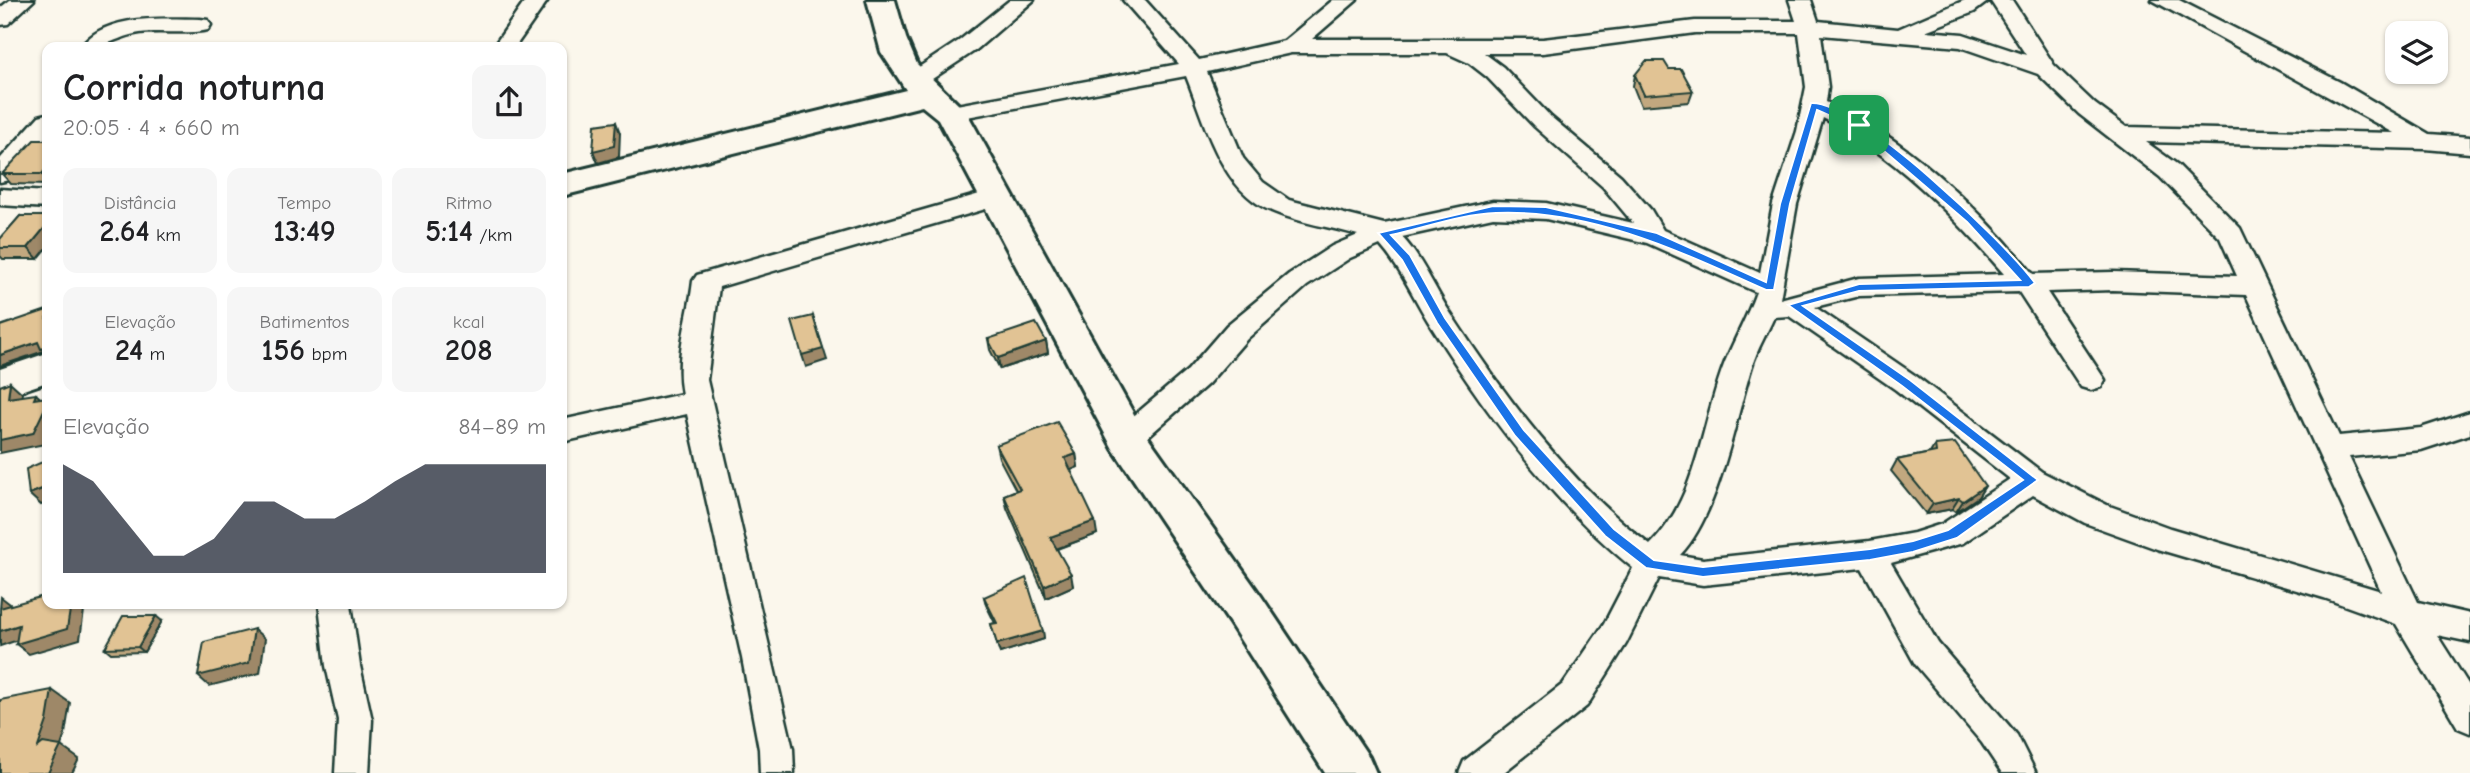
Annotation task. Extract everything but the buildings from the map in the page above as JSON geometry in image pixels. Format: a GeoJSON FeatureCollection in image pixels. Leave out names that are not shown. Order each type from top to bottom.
{"type":"FeatureCollection","features":[{"type":"Feature","properties":{"kind":"street"},"geometry":{"type":"LineString","coordinates":[[0,19],[23,0]]}},
{"type":"Feature","properties":{"kind":"street"},"geometry":{"type":"LineString","coordinates":[[508,42],[537,0]]}},
{"type":"Feature","properties":{"kind":"street"},"geometry":{"type":"LineString","coordinates":[[881,0],[893,51],[930,96],[997,197],[1075,347],[1127,438],[1245,609],[1341,771]]}},
{"type":"Feature","properties":{"kind":"street"},"geometry":{"type":"LineString","coordinates":[[930,96],[968,45],[1023,0]]}},
{"type":"Feature","properties":{"kind":"street"},"geometry":{"type":"LineString","coordinates":[[1134,0],[1194,68],[1232,160],[1254,188],[1281,206],[1384,233],[1406,258],[1441,320],[1520,433],[1610,532],[1651,565],[1703,572],[1870,554],[1913,546],[1952,534],[2032,480]]}},
{"type":"Feature","properties":{"kind":"street"},"geometry":{"type":"LineString","coordinates":[[1309,0],[1340,6]]}},
{"type":"Feature","properties":{"kind":"street"},"geometry":{"type":"LineString","coordinates":[[1782,296],[1785,204],[1817,87],[1809,27],[1800,0]]}},
{"type":"Feature","properties":{"kind":"street"},"geometry":{"type":"LineString","coordinates":[[1899,33],[1933,23],[1979,0]]}},
{"type":"Feature","properties":{"kind":"street"},"geometry":{"type":"LineString","coordinates":[[2001,0],[2046,69],[2087,109],[2169,172],[2206,206],[2231,234],[2407,614],[2470,717]]}},
{"type":"Feature","properties":{"kind":"street"},"geometry":{"type":"LineString","coordinates":[[2164,0],[2332,87],[2425,141]]}},
{"type":"Feature","properties":{"kind":"street"},"geometry":{"type":"LineString","coordinates":[[1291,46],[1340,6]]}},
{"type":"Feature","properties":{"kind":"street"},"geometry":{"type":"LineString","coordinates":[[99,42],[113,32],[135,26],[200,24]]}},
{"type":"Feature","properties":{"kind":"street"},"geometry":{"type":"LineString","coordinates":[[567,184],[930,96],[1194,68],[1291,46],[1543,46],[1695,27],[1809,27],[1899,33],[1963,41],[2046,69]]}},
{"type":"Feature","properties":{"kind":"street"},"geometry":{"type":"LineString","coordinates":[[1443,48],[1465,51],[1486,64],[1527,107],[1614,180],[1642,212],[1654,236]]}},
{"type":"Feature","properties":{"kind":"street"},"geometry":{"type":"LineString","coordinates":[[1814,105],[1846,117],[1883,144],[1971,219],[2029,283],[2066,336],[2091,380]]}},
{"type":"Feature","properties":{"kind":"street"},"geometry":{"type":"LineString","coordinates":[[0,174],[42,127]]}},
{"type":"Feature","properties":{"kind":"street"},"geometry":{"type":"LineString","coordinates":[[2119,134],[2425,141],[2470,145]]}},
{"type":"Feature","properties":{"kind":"street"},"geometry":{"type":"LineString","coordinates":[[0,197],[42,200]]}},
{"type":"Feature","properties":{"kind":"street"},"geometry":{"type":"LineString","coordinates":[[777,773],[776,749],[758,657],[697,401],[692,353],[707,279],[997,197]]}},
{"type":"Feature","properties":{"kind":"street"},"geometry":{"type":"LineString","coordinates":[[1127,438],[1198,377],[1237,332],[1288,288],[1341,252],[1384,233],[1455,216],[1519,208],[1546,211],[1654,236],[1782,296],[1906,383],[2032,480],[2096,514],[2168,540],[2323,585],[2407,614],[2470,628]]}},
{"type":"Feature","properties":{"kind":"street"},"geometry":{"type":"LineString","coordinates":[[1476,773],[1575,695],[1615,634],[1651,565],[1676,539],[1699,495],[1739,362],[1761,316],[1782,296],[1859,287],[2113,281],[2257,286]]}},
{"type":"Feature","properties":{"kind":"street"},"geometry":{"type":"LineString","coordinates":[[0,384],[42,369]]}},
{"type":"Feature","properties":{"kind":"street"},"geometry":{"type":"LineString","coordinates":[[567,430],[697,401]]}},
{"type":"Feature","properties":{"kind":"street"},"geometry":{"type":"LineString","coordinates":[[2329,448],[2421,439],[2470,423]]}},
{"type":"Feature","properties":{"kind":"street"},"geometry":{"type":"LineString","coordinates":[[1870,554],[1936,667],[1984,721],[2016,764],[2019,773]]}},
{"type":"Feature","properties":{"kind":"street"},"geometry":{"type":"LineString","coordinates":[[336,609],[343,666],[355,720],[352,773]]}},
{"type":"Feature","properties":{"kind":"route"},"geometry":{"type":"LineString","coordinates":[[1814,105],[1859,125],[1971,219],[2029,283],[1991,286],[1859,287],[1793,305],[1906,383],[2032,480],[1952,534],[1913,546],[1786,565],[1703,572],[1651,565],[1610,532],[1520,433],[1441,320],[1406,258],[1384,233],[1493,209],[1546,211],[1654,236],[1770,288],[1785,204],[1809,131],[1814,105]]}}]}
